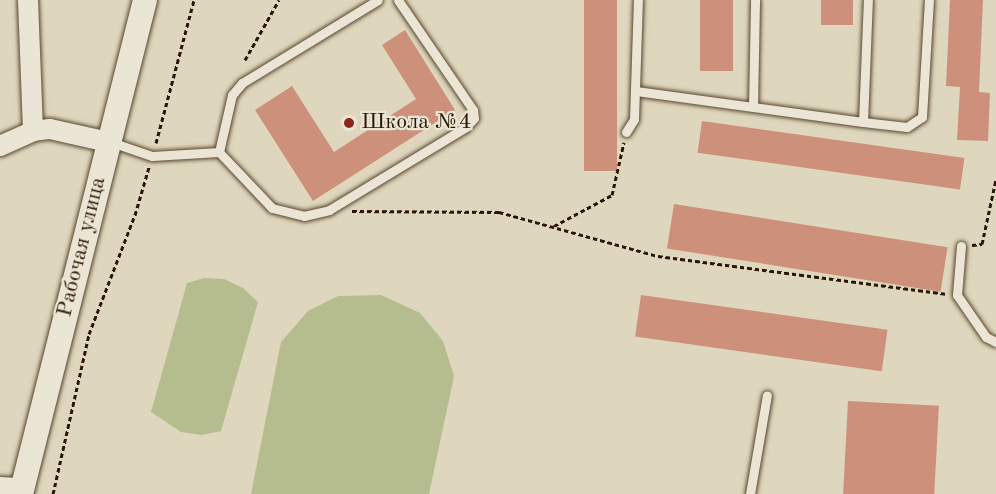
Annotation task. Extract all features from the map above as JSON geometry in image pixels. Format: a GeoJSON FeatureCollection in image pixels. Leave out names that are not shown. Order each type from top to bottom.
{"type":"FeatureCollection","features":[{"type":"Feature","properties":{"kind":"street"},"geometry":{"type":"LineString","coordinates":[[28,0],[33,131]]}},
{"type":"Feature","properties":{"kind":"street","name":"Рабочая улица"},"geometry":{"type":"LineString","coordinates":[[14,490],[145,0]]}},
{"type":"Feature","properties":{"kind":"street"},"geometry":{"type":"LineString","coordinates":[[0,146],[33,131],[68,130],[108,142]]}},
{"type":"Feature","properties":{"kind":"lane"},"geometry":{"type":"LineString","coordinates":[[219,152],[232,95],[242,83],[378,0]]}},
{"type":"Feature","properties":{"kind":"lane"},"geometry":{"type":"LineString","coordinates":[[108,142],[152,156],[219,152],[272,208],[304,216],[329,210],[466,127],[474,117],[466,100],[398,0]]}},
{"type":"Feature","properties":{"kind":"lane"},"geometry":{"type":"LineString","coordinates":[[626,132],[634,119],[638,0]]}},
{"type":"Feature","properties":{"kind":"lane"},"geometry":{"type":"LineString","coordinates":[[753,107],[755,0]]}},
{"type":"Feature","properties":{"kind":"lane"},"geometry":{"type":"LineString","coordinates":[[863,122],[868,0]]}},
{"type":"Feature","properties":{"kind":"lane"},"geometry":{"type":"LineString","coordinates":[[636,91],[908,127],[922,117],[929,0]]}},
{"type":"Feature","properties":{"kind":"lane"},"geometry":{"type":"LineString","coordinates":[[961,246],[957,296],[986,337],[996,342]]}},
{"type":"Feature","properties":{"kind":"lane"},"geometry":{"type":"LineString","coordinates":[[750,494],[767,395]]}},
{"type":"Feature","properties":{"kind":"path"},"geometry":{"type":"LineString","coordinates":[[53,494],[89,333],[135,215],[194,0]]}},
{"type":"Feature","properties":{"kind":"path"},"geometry":{"type":"LineString","coordinates":[[245,60],[279,0]]}},
{"type":"Feature","properties":{"kind":"path"},"geometry":{"type":"LineString","coordinates":[[553,227],[612,195],[626,132]]}},
{"type":"Feature","properties":{"kind":"path"},"geometry":{"type":"LineString","coordinates":[[961,246],[982,244],[996,179]]}},
{"type":"Feature","properties":{"kind":"path"},"geometry":{"type":"LineString","coordinates":[[329,210],[499,212],[658,256],[957,296]]}},
{"type":"Feature","properties":{"kind":"green space"},"geometry":{"type":"Polygon","coordinates":[[[204,278],[224,279],[243,288],[258,302],[221,431],[202,435],[181,432],[151,412],[187,283],[204,278]]]}},
{"type":"Feature","properties":{"kind":"green space"},"geometry":{"type":"Polygon","coordinates":[[[381,295],[420,313],[443,341],[454,376],[429,494],[251,494],[281,342],[308,311],[338,296],[381,295]]]}},
{"type":"Feature","properties":{"kind":"building"},"geometry":{"type":"Polygon","coordinates":[[[584,0],[617,0],[617,171],[584,171],[584,0]]]}},
{"type":"Feature","properties":{"kind":"building"},"geometry":{"type":"Polygon","coordinates":[[[700,0],[733,0],[733,71],[700,71],[700,0]]]}},
{"type":"Feature","properties":{"kind":"building"},"geometry":{"type":"Polygon","coordinates":[[[821,0],[853,0],[853,25],[821,25],[821,0]]]}},
{"type":"Feature","properties":{"kind":"building"},"geometry":{"type":"Polygon","coordinates":[[[950,0],[983,0],[979,92],[990,93],[988,141],[957,140],[960,87],[946,86],[950,0]]]}},
{"type":"Feature","properties":{"kind":"building"},"geometry":{"type":"Polygon","coordinates":[[[405,30],[455,110],[313,201],[255,110],[292,86],[334,152],[416,99],[382,45],[405,30]]]}},
{"type":"Feature","properties":{"kind":"building"},"geometry":{"type":"Polygon","coordinates":[[[702,121],[964,158],[960,190],[698,153],[702,121]]]}},
{"type":"Feature","properties":{"kind":"building"},"geometry":{"type":"Polygon","coordinates":[[[674,204],[948,247],[941,292],[667,248],[674,204]]]}},
{"type":"Feature","properties":{"kind":"building"},"geometry":{"type":"Polygon","coordinates":[[[641,295],[888,330],[882,371],[635,337],[641,295]]]}},
{"type":"Feature","properties":{"kind":"building"},"geometry":{"type":"Polygon","coordinates":[[[848,401],[939,406],[934,494],[843,494],[848,401]]]}},
{"type":"Feature","properties":{"kind":"place","name":"Школа №4"},"geometry":{"type":"Point","coordinates":[349,123]}}]}
